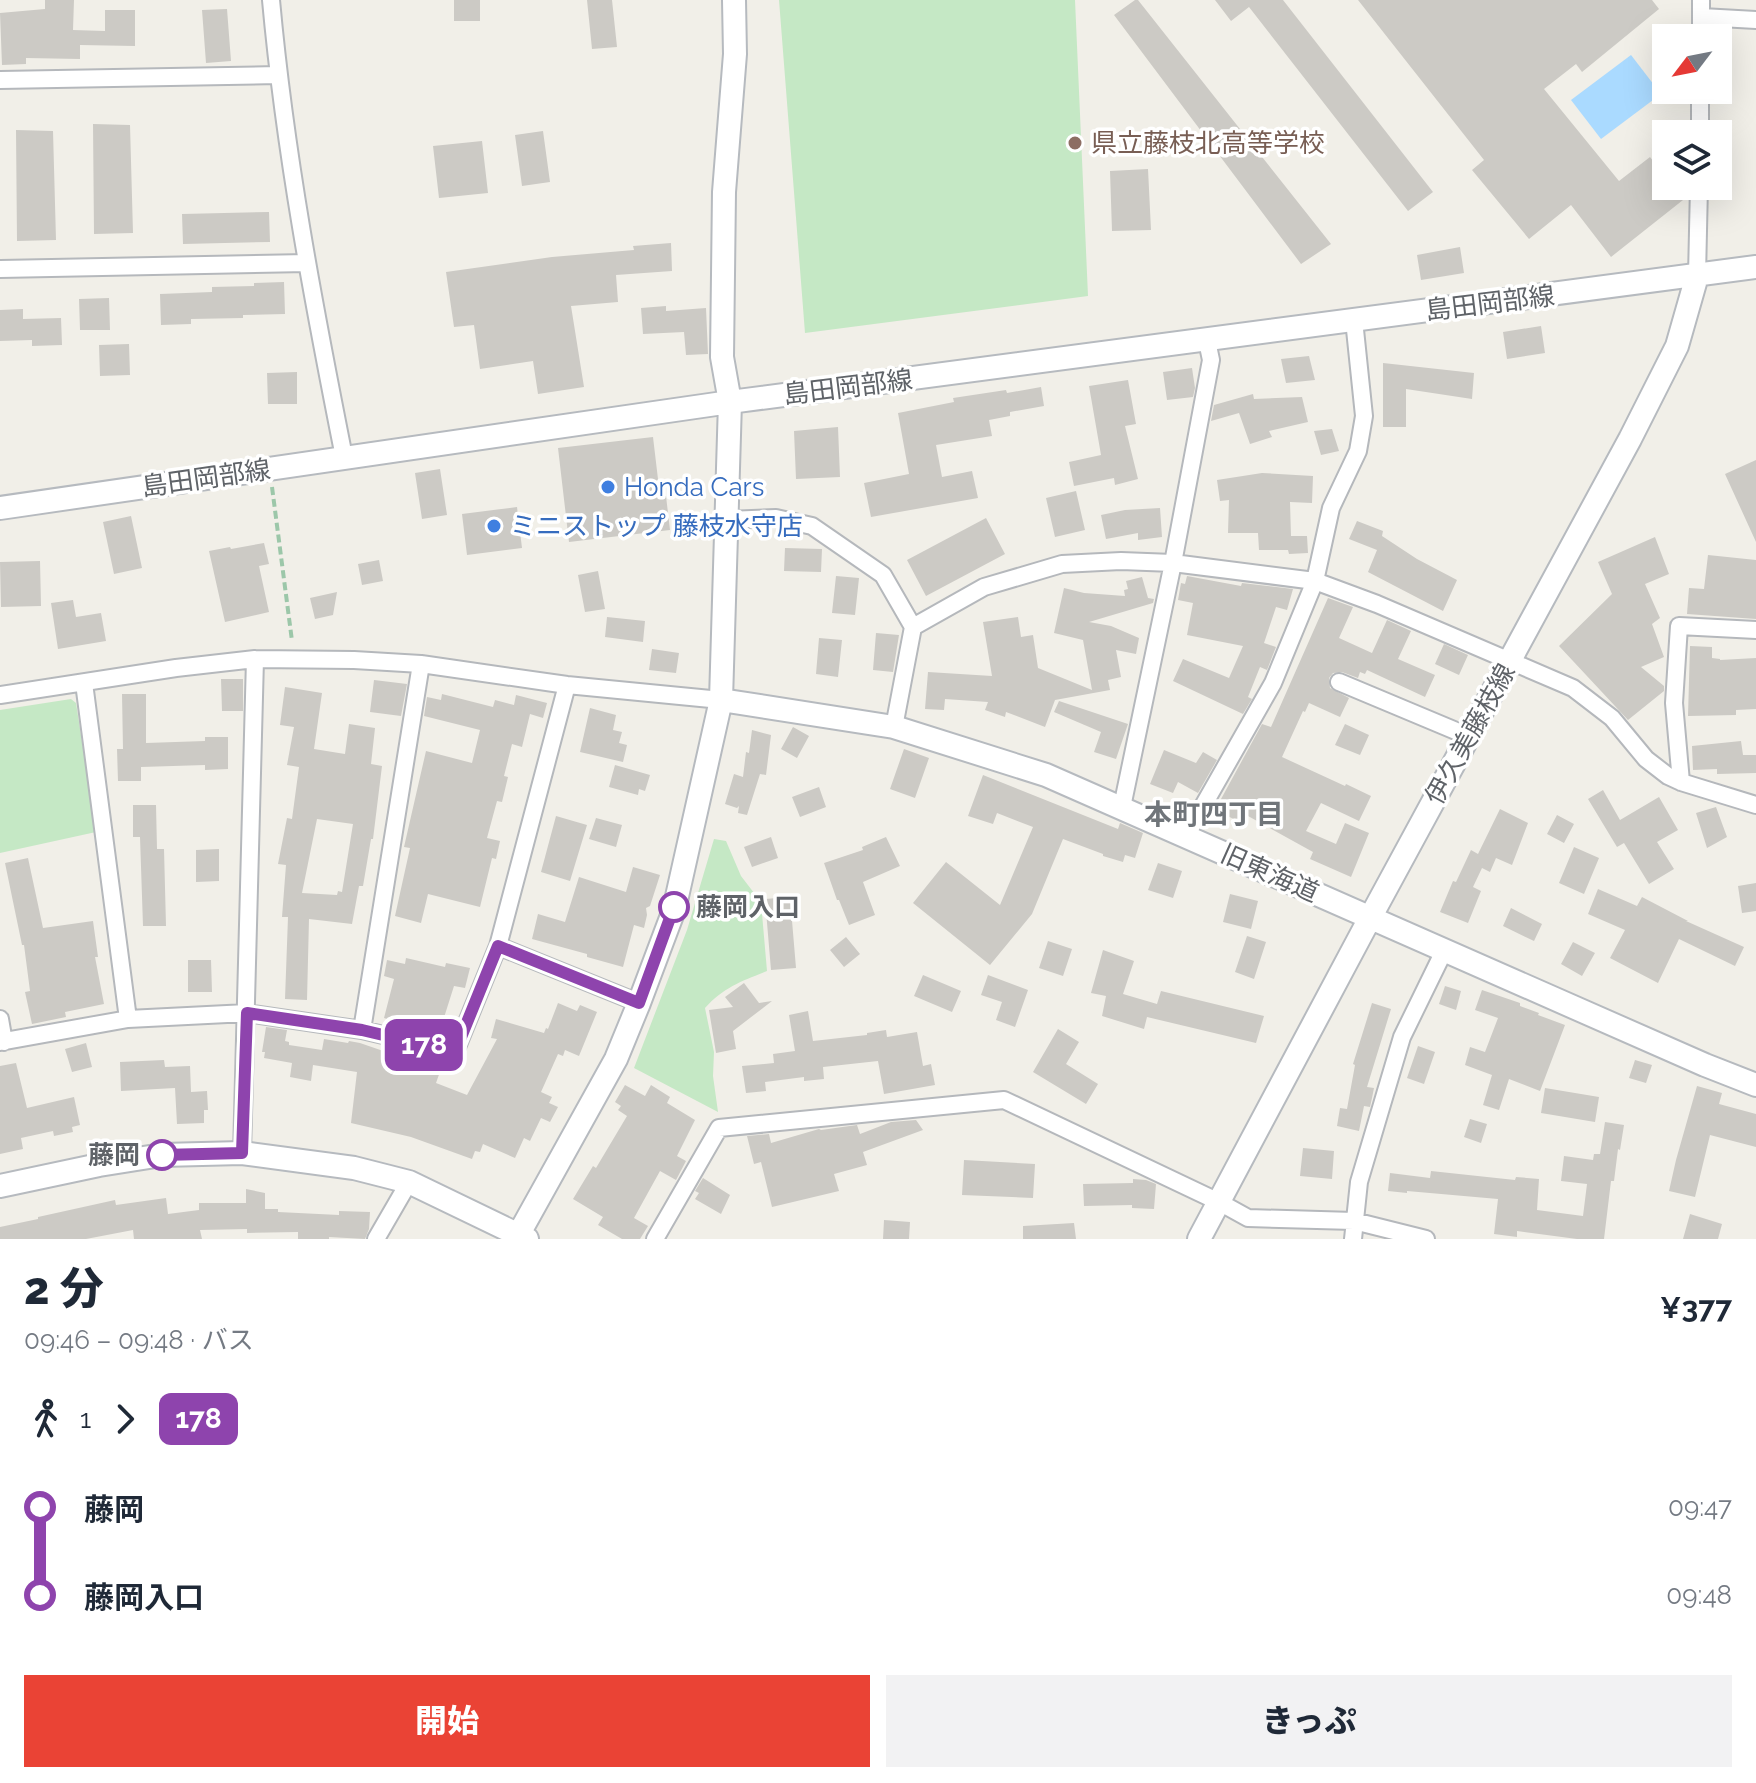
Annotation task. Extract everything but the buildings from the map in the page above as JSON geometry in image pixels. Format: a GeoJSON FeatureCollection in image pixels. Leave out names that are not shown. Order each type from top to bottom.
{"type":"FeatureCollection","features":[{"type":"Feature","properties":{"kind":"street"},"geometry":{"type":"LineString","coordinates":[[271,0],[278,75],[307,263],[344,457]]}},
{"type":"Feature","properties":{"kind":"street"},"geometry":{"type":"LineString","coordinates":[[0,1186],[162,1155],[242,1153],[354,1168],[409,1182],[521,1237],[616,1059],[674,910],[721,700],[730,402],[722,357],[724,192],[735,54],[734,0]]}},
{"type":"Feature","properties":{"kind":"street"},"geometry":{"type":"LineString","coordinates":[[1702,9],[1756,20]]}},
{"type":"Feature","properties":{"kind":"street"},"geometry":{"type":"LineString","coordinates":[[0,80],[278,75]]}},
{"type":"Feature","properties":{"kind":"street"},"geometry":{"type":"LineString","coordinates":[[1699,200],[1697,276],[1756,267]]}},
{"type":"Feature","properties":{"kind":"street"},"geometry":{"type":"LineString","coordinates":[[0,269],[307,263]]}},
{"type":"Feature","properties":{"kind":"street","name":"島田岡部線"},"geometry":{"type":"LineString","coordinates":[[0,508],[730,402],[1697,276]]}},
{"type":"Feature","properties":{"kind":"street","name":"伊久美藤枝線"},"geometry":{"type":"LineString","coordinates":[[1199,1239],[1630,439],[1677,346],[1697,276]]}},
{"type":"Feature","properties":{"kind":"street"},"geometry":{"type":"LineString","coordinates":[[1186,836],[1273,683],[1315,581],[1331,508],[1358,451],[1364,416],[1354,320]]}},
{"type":"Feature","properties":{"kind":"street"},"geometry":{"type":"LineString","coordinates":[[1122,807],[1211,360],[1207,341]]}},
{"type":"Feature","properties":{"kind":"street"},"geometry":{"type":"LineString","coordinates":[[727,520],[776,518],[812,526],[883,575],[913,627],[894,727]]}},
{"type":"Feature","properties":{"kind":"street"},"geometry":{"type":"LineString","coordinates":[[913,627],[984,587],[1062,564],[1121,561],[1173,563],[1315,581],[1377,604],[1573,688],[1612,718],[1646,759],[1668,776],[1756,805]]}},
{"type":"Feature","properties":{"kind":"street"},"geometry":{"type":"LineString","coordinates":[[1681,782],[1674,703],[1679,626],[1756,630]]}},
{"type":"Feature","properties":{"kind":"street"},"geometry":{"type":"LineString","coordinates":[[0,695],[255,659],[421,664],[567,685],[721,700]]}},
{"type":"Feature","properties":{"kind":"street"},"geometry":{"type":"LineString","coordinates":[[242,1153],[255,659]]}},
{"type":"Feature","properties":{"kind":"street"},"geometry":{"type":"LineString","coordinates":[[362,1030],[421,664]]}},
{"type":"Feature","properties":{"kind":"street"},"geometry":{"type":"LineString","coordinates":[[1339,682],[1468,736]]}},
{"type":"Feature","properties":{"kind":"street"},"geometry":{"type":"LineString","coordinates":[[84,683],[128,1019]]}},
{"type":"Feature","properties":{"kind":"street"},"geometry":{"type":"LineString","coordinates":[[0,1019],[2,1042],[128,1019],[247,1013],[362,1030],[455,1052],[498,946],[567,685]]}},
{"type":"Feature","properties":{"kind":"street","name":"旧東海道"},"geometry":{"type":"LineString","coordinates":[[721,700],[894,727],[1046,775],[1756,1085]]}},
{"type":"Feature","properties":{"kind":"street"},"geometry":{"type":"LineString","coordinates":[[498,946],[639,1003]]}},
{"type":"Feature","properties":{"kind":"street"},"geometry":{"type":"LineString","coordinates":[[1353,1239],[1359,1182],[1402,1037],[1444,951]]}},
{"type":"Feature","properties":{"kind":"street"},"geometry":{"type":"LineString","coordinates":[[655,1239],[719,1128],[1004,1100],[1248,1218],[1354,1221],[1426,1239]]}},
{"type":"Feature","properties":{"kind":"street"},"geometry":{"type":"LineString","coordinates":[[376,1239],[409,1182]]}},
{"type":"Feature","properties":{"kind":"path"},"geometry":{"type":"LineString","coordinates":[[270,469],[294,660]]}},
{"type":"Feature","properties":{"kind":"green space"},"geometry":{"type":"Polygon","coordinates":[[[779,0],[1075,0],[1088,296],[805,333],[779,0]]]}},
{"type":"Feature","properties":{"kind":"green space"},"geometry":{"type":"Polygon","coordinates":[[[71,699],[76,703],[96,832],[0,853],[0,710],[71,699]]]}},
{"type":"Feature","properties":{"kind":"green space"},"geometry":{"type":"Polygon","coordinates":[[[714,839],[726,841],[741,876],[761,902],[767,971],[726,990],[705,1008],[714,1052],[713,1076],[718,1112],[634,1068],[687,930],[714,839]]]}},
{"type":"Feature","properties":{"kind":"water"},"geometry":{"type":"Polygon","coordinates":[[[1631,55],[1652,82],[1652,101],[1601,139],[1571,100],[1631,55]]]}},
{"type":"Feature","properties":{"kind":"bus line","name":"178"},"geometry":{"type":"LineString","coordinates":[[162,1155],[242,1153],[247,1013],[362,1030],[455,1052],[498,946],[639,1003],[674,907]]}},
{"type":"Feature","properties":{"kind":"place","name":"県立藤枝北高等学校"},"geometry":{"type":"Point","coordinates":[1075,143]}},
{"type":"Feature","properties":{"kind":"place","name":"Honda Cars"},"geometry":{"type":"Point","coordinates":[608,487]}},
{"type":"Feature","properties":{"kind":"place","name":"ミニストップ 藤枝水守店"},"geometry":{"type":"Point","coordinates":[494,526]}},
{"type":"Feature","properties":{"kind":"place","name":"藤岡入口"},"geometry":{"type":"Point","coordinates":[674,907]}},
{"type":"Feature","properties":{"kind":"place","name":"藤岡"},"geometry":{"type":"Point","coordinates":[162,1155]}},
{"type":"Feature","properties":{"kind":"district","name":"本町四丁目"},"geometry":{"type":"Point","coordinates":[1214,814]}}]}
